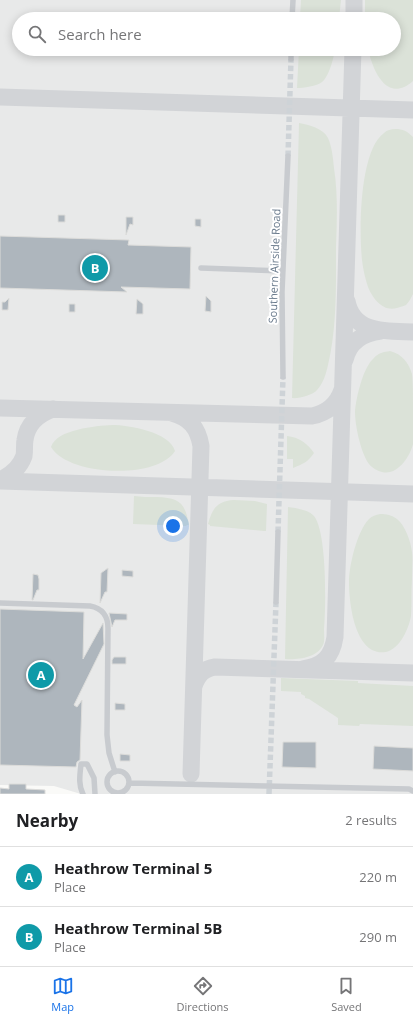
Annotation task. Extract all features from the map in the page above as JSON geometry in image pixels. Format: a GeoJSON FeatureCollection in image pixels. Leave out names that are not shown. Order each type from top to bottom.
{"type":"FeatureCollection","features":[{"type":"Feature","properties":{"kind":"street"},"geometry":{"type":"LineString","coordinates":[[292,0],[292,12]]}},
{"type":"Feature","properties":{"kind":"street","name":"Southern Airside Road"},"geometry":{"type":"LineString","coordinates":[[283,377],[282,292],[288,156]]}},
{"type":"Feature","properties":{"kind":"street"},"geometry":{"type":"LineString","coordinates":[[201,268],[283,271]]}},
{"type":"Feature","properties":{"kind":"street"},"geometry":{"type":"LineString","coordinates":[[276,602],[278,532]]}},
{"type":"Feature","properties":{"kind":"street"},"geometry":{"type":"LineString","coordinates":[[0,603],[90,606],[98,609],[105,615],[108,621],[107,743],[115,772]]}},
{"type":"Feature","properties":{"kind":"street"},"geometry":{"type":"LineString","coordinates":[[83,794],[80,790],[81,764],[87,764],[94,778],[93,794]]}},
{"type":"Feature","properties":{"kind":"street"},"geometry":{"type":"LineString","coordinates":[[115,772],[126,773],[130,782],[127,790],[117,794],[111,790],[107,784],[109,776],[115,772]]}},
{"type":"Feature","properties":{"kind":"street"},"geometry":{"type":"LineString","coordinates":[[130,782],[410,789],[413,791]]}},
{"type":"Feature","properties":{"kind":"shaded area"},"geometry":{"type":"Polygon","coordinates":[[[0,0],[413,0],[413,794],[81,794],[54,786],[0,785],[0,0]]]}},
{"type":"Feature","properties":{"kind":"shaded area"},"geometry":{"type":"Polygon","coordinates":[[[301,0],[341,0],[340,12],[300,12],[301,0]]]}},
{"type":"Feature","properties":{"kind":"shaded area"},"geometry":{"type":"Polygon","coordinates":[[[365,0],[413,0],[413,81],[404,87],[396,89],[389,87],[383,82],[373,67],[370,56],[401,56],[401,12],[365,12],[365,0]]]}},
{"type":"Feature","properties":{"kind":"shaded area"},"geometry":{"type":"Polygon","coordinates":[[[299,56],[333,56],[329,71],[322,82],[313,86],[297,88],[299,56]]]}},
{"type":"Feature","properties":{"kind":"shaded area"},"geometry":{"type":"Polygon","coordinates":[[[299,123],[323,132],[328,138],[331,149],[337,197],[336,291],[331,351],[324,379],[319,388],[312,394],[292,398],[299,123]]]}},
{"type":"Feature","properties":{"kind":"shaded area"},"geometry":{"type":"Polygon","coordinates":[[[395,129],[405,131],[413,137],[413,294],[406,305],[392,309],[379,304],[368,287],[362,263],[361,212],[365,174],[370,156],[376,142],[384,133],[395,129]]]}},
{"type":"Feature","properties":{"kind":"shaded area"},"geometry":{"type":"Polygon","coordinates":[[[390,351],[398,354],[404,360],[409,366],[412,374],[413,444],[406,460],[398,468],[393,471],[382,472],[370,465],[363,453],[356,424],[355,412],[363,375],[370,362],[377,355],[390,351]]]}},
{"type":"Feature","properties":{"kind":"shaded area"},"geometry":{"type":"Polygon","coordinates":[[[112,425],[138,428],[157,434],[172,444],[175,451],[165,460],[150,467],[113,471],[93,469],[75,464],[60,457],[51,447],[61,436],[69,432],[97,426],[112,425]]]}},
{"type":"Feature","properties":{"kind":"shaded area"},"geometry":{"type":"Polygon","coordinates":[[[287,436],[303,442],[314,453],[310,459],[293,468],[293,459],[287,459],[287,436]]]}},
{"type":"Feature","properties":{"kind":"shaded area"},"geometry":{"type":"Polygon","coordinates":[[[134,496],[176,500],[183,506],[189,525],[133,524],[134,496]]]}},
{"type":"Feature","properties":{"kind":"shaded area"},"geometry":{"type":"Polygon","coordinates":[[[234,500],[255,501],[267,504],[266,531],[210,526],[208,524],[211,514],[219,504],[234,500]]]}},
{"type":"Feature","properties":{"kind":"shaded area"},"geometry":{"type":"Polygon","coordinates":[[[288,507],[306,511],[314,516],[321,537],[325,570],[324,643],[316,653],[295,659],[285,659],[288,507]]]}},
{"type":"Feature","properties":{"kind":"shaded area"},"geometry":{"type":"Polygon","coordinates":[[[380,514],[391,516],[400,522],[409,539],[412,555],[410,621],[400,642],[396,647],[386,652],[376,651],[367,646],[361,638],[356,627],[349,592],[350,567],[357,540],[369,519],[380,514]]]}},
{"type":"Feature","properties":{"kind":"shaded area"},"geometry":{"type":"Polygon","coordinates":[[[281,678],[358,681],[358,683],[413,686],[413,726],[360,724],[359,726],[338,725],[338,718],[309,699],[305,698],[301,692],[281,691],[281,678]]]}},
{"type":"Feature","properties":{"kind":"building"},"geometry":{"type":"Polygon","coordinates":[[[58,215],[65,215],[65,222],[58,222],[58,215]]]}},
{"type":"Feature","properties":{"kind":"building"},"geometry":{"type":"Polygon","coordinates":[[[126,217],[133,217],[133,225],[130,224],[126,235],[126,217]]]}},
{"type":"Feature","properties":{"kind":"building"},"geometry":{"type":"Polygon","coordinates":[[[195,219],[201,219],[201,227],[195,226],[195,219]]]}},
{"type":"Feature","properties":{"kind":"building"},"geometry":{"type":"Polygon","coordinates":[[[0,236],[129,240],[128,245],[191,247],[190,289],[121,287],[127,292],[0,288],[0,236]]]}},
{"type":"Feature","properties":{"kind":"building"},"geometry":{"type":"Polygon","coordinates":[[[206,296],[211,301],[211,312],[205,311],[206,296]]]}},
{"type":"Feature","properties":{"kind":"building"},"geometry":{"type":"Polygon","coordinates":[[[9,298],[8,310],[2,310],[2,302],[5,302],[9,298]]]}},
{"type":"Feature","properties":{"kind":"building"},"geometry":{"type":"Polygon","coordinates":[[[137,299],[143,304],[143,314],[136,314],[137,299]]]}},
{"type":"Feature","properties":{"kind":"building"},"geometry":{"type":"Polygon","coordinates":[[[69,304],[75,304],[75,312],[69,312],[69,304]]]}},
{"type":"Feature","properties":{"kind":"building"},"geometry":{"type":"Polygon","coordinates":[[[108,568],[107,592],[105,592],[100,603],[101,573],[108,568]]]}},
{"type":"Feature","properties":{"kind":"building"},"geometry":{"type":"Polygon","coordinates":[[[122,570],[133,571],[133,577],[122,576],[122,570]]]}},
{"type":"Feature","properties":{"kind":"building"},"geometry":{"type":"Polygon","coordinates":[[[33,574],[38,575],[39,590],[37,590],[32,600],[33,574]]]}},
{"type":"Feature","properties":{"kind":"building"},"geometry":{"type":"Polygon","coordinates":[[[0,609],[84,612],[83,659],[103,623],[104,644],[74,705],[77,707],[82,700],[80,760],[77,762],[76,767],[0,765],[0,609]]]}},
{"type":"Feature","properties":{"kind":"building"},"geometry":{"type":"Polygon","coordinates":[[[109,613],[127,614],[127,620],[115,620],[112,627],[109,613]]]}},
{"type":"Feature","properties":{"kind":"building"},"geometry":{"type":"Polygon","coordinates":[[[114,657],[126,657],[126,664],[112,664],[114,657]]]}},
{"type":"Feature","properties":{"kind":"building"},"geometry":{"type":"Polygon","coordinates":[[[115,703],[125,704],[125,710],[115,710],[115,703]]]}},
{"type":"Feature","properties":{"kind":"building"},"geometry":{"type":"Polygon","coordinates":[[[283,742],[316,742],[316,768],[282,767],[283,742]]]}},
{"type":"Feature","properties":{"kind":"building"},"geometry":{"type":"Polygon","coordinates":[[[374,746],[413,748],[413,771],[373,769],[374,746]]]}},
{"type":"Feature","properties":{"kind":"building"},"geometry":{"type":"Polygon","coordinates":[[[120,754],[130,755],[130,761],[120,761],[120,754]]]}},
{"type":"Feature","properties":{"kind":"building"},"geometry":{"type":"Polygon","coordinates":[[[9,784],[26,784],[26,789],[45,790],[45,794],[0,794],[0,788],[9,789],[9,784]]]}},
{"type":"Feature","properties":{"kind":"taxiway"},"geometry":{"type":"LineString","coordinates":[[354,0],[354,12]]}},
{"type":"Feature","properties":{"kind":"taxiway"},"geometry":{"type":"LineString","coordinates":[[303,669],[310,668],[321,663],[332,650],[335,637],[353,56]]}},
{"type":"Feature","properties":{"kind":"taxiway"},"geometry":{"type":"LineString","coordinates":[[0,97],[413,110]]}},
{"type":"Feature","properties":{"kind":"taxiway"},"geometry":{"type":"LineString","coordinates":[[347,301],[350,312],[356,320],[364,325],[382,330],[413,332]]}},
{"type":"Feature","properties":{"kind":"taxiway"},"geometry":{"type":"LineString","coordinates":[[345,360],[353,343],[363,336],[381,331]]}},
{"type":"Feature","properties":{"kind":"taxiway"},"geometry":{"type":"LineString","coordinates":[[0,408],[312,416],[331,408],[342,390]]}},
{"type":"Feature","properties":{"kind":"taxiway"},"geometry":{"type":"LineString","coordinates":[[0,480],[8,476],[20,464],[24,456],[26,434],[31,424],[34,420],[53,409]]}},
{"type":"Feature","properties":{"kind":"taxiway"},"geometry":{"type":"LineString","coordinates":[[172,413],[184,418],[192,425],[198,434],[201,446],[191,774]]}},
{"type":"Feature","properties":{"kind":"taxiway"},"geometry":{"type":"LineString","coordinates":[[0,481],[413,494]]}},
{"type":"Feature","properties":{"kind":"taxiway"},"geometry":{"type":"LineString","coordinates":[[194,686],[202,673],[207,669],[215,667],[413,673]]}},
{"type":"Feature","properties":{"kind":"tunnel"},"geometry":{"type":"LineString","coordinates":[[288,156],[291,59]]}},
{"type":"Feature","properties":{"kind":"tunnel"},"geometry":{"type":"LineString","coordinates":[[278,532],[283,377]]}},
{"type":"Feature","properties":{"kind":"tunnel"},"geometry":{"type":"LineString","coordinates":[[269,794],[276,602]]}},
{"type":"Feature","properties":{"kind":"place","name":"Heathrow Terminal 5B"},"geometry":{"type":"Point","coordinates":[95,268]}},
{"type":"Feature","properties":{"kind":"place","name":"Heathrow Terminal 5"},"geometry":{"type":"Point","coordinates":[41,675]}}]}
